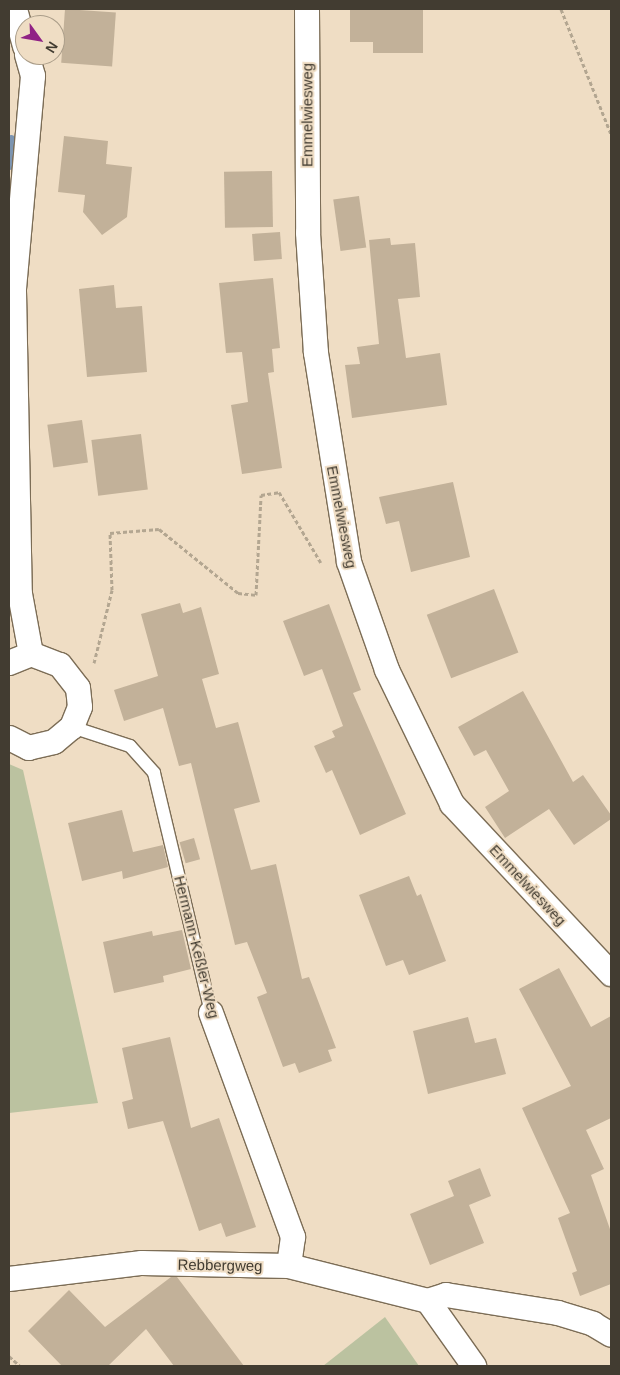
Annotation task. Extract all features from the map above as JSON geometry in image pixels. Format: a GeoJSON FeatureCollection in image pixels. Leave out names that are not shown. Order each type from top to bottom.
{"type":"FeatureCollection","features":[{"type":"Feature","properties":{"kind":"street","name":"Emmelwiesweg"},"geometry":{"type":"LineString","coordinates":[[306,9],[308,233],[316,353],[349,562],[387,670],[452,804],[611,974]]}},
{"type":"Feature","properties":{"kind":"street"},"geometry":{"type":"LineString","coordinates":[[30,65],[33,76],[14,291],[20,594],[31,654]]}},
{"type":"Feature","properties":{"kind":"street"},"geometry":{"type":"LineString","coordinates":[[9,663],[31,654],[60,665],[78,688],[80,707],[72,727],[54,742],[29,748],[9,738]]}},
{"type":"Feature","properties":{"kind":"street","name":"Hermann-Keßler-Weg"},"geometry":{"type":"LineString","coordinates":[[211,1013],[293,1237],[289,1266]]}},
{"type":"Feature","properties":{"kind":"street","name":"Rebbergweg"},"geometry":{"type":"LineString","coordinates":[[9,1280],[142,1263],[289,1266],[428,1301],[446,1295],[558,1313],[593,1324],[611,1335]]}},
{"type":"Feature","properties":{"kind":"street"},"geometry":{"type":"LineString","coordinates":[[428,1301],[474,1366]]}},
{"type":"Feature","properties":{"kind":"lane","name":"Hermann-Keßler-Weg"},"geometry":{"type":"LineString","coordinates":[[72,727],[130,746],[154,773],[211,1013]]}},
{"type":"Feature","properties":{"kind":"path"},"geometry":{"type":"LineString","coordinates":[[561,9],[611,134]]}},
{"type":"Feature","properties":{"kind":"path"},"geometry":{"type":"LineString","coordinates":[[78,688],[98,657],[112,590],[110,533],[159,529],[238,593],[256,595],[261,495],[279,492],[318,563],[349,562]]}},
{"type":"Feature","properties":{"kind":"path"},"geometry":{"type":"LineString","coordinates":[[9,1356],[20,1366]]}},
{"type":"Feature","properties":{"kind":"green space"},"geometry":{"type":"Polygon","coordinates":[[[9,764],[23,770],[98,1103],[9,1113],[9,764]]]}},
{"type":"Feature","properties":{"kind":"green space"},"geometry":{"type":"Polygon","coordinates":[[[385,1317],[419,1366],[323,1366],[385,1317]]]}},
{"type":"Feature","properties":{"kind":"building"},"geometry":{"type":"Polygon","coordinates":[[[65,9],[116,13],[112,66],[65,63],[65,9]]]}},
{"type":"Feature","properties":{"kind":"building"},"geometry":{"type":"Polygon","coordinates":[[[350,9],[423,9],[423,53],[373,53],[373,42],[350,42],[350,9]]]}},
{"type":"Feature","properties":{"kind":"building"},"geometry":{"type":"Polygon","coordinates":[[[64,136],[108,141],[106,164],[132,167],[127,217],[102,235],[83,212],[85,195],[58,192],[64,136]]]}},
{"type":"Feature","properties":{"kind":"building"},"geometry":{"type":"Polygon","coordinates":[[[272,171],[273,227],[225,228],[224,172],[272,171]]]}},
{"type":"Feature","properties":{"kind":"building"},"geometry":{"type":"Polygon","coordinates":[[[359,196],[366,247],[340,251],[333,200],[359,196]]]}},
{"type":"Feature","properties":{"kind":"building"},"geometry":{"type":"Polygon","coordinates":[[[280,232],[282,259],[254,261],[252,234],[280,232]]]}},
{"type":"Feature","properties":{"kind":"building"},"geometry":{"type":"Polygon","coordinates":[[[390,238],[391,245],[415,243],[420,297],[398,299],[406,358],[440,353],[447,405],[352,418],[345,365],[360,364],[357,347],[379,344],[369,240],[390,238]]]}},
{"type":"Feature","properties":{"kind":"building"},"geometry":{"type":"Polygon","coordinates":[[[273,278],[280,348],[272,349],[274,372],[268,373],[282,468],[242,474],[231,405],[248,402],[242,352],[226,353],[219,283],[273,278]]]}},
{"type":"Feature","properties":{"kind":"building"},"geometry":{"type":"Polygon","coordinates":[[[114,285],[116,308],[142,306],[147,372],[87,377],[79,289],[114,285]]]}},
{"type":"Feature","properties":{"kind":"building"},"geometry":{"type":"Polygon","coordinates":[[[82,420],[88,463],[53,467],[47,425],[82,420]]]}},
{"type":"Feature","properties":{"kind":"building"},"geometry":{"type":"Polygon","coordinates":[[[141,434],[148,490],[98,496],[91,440],[141,434]]]}},
{"type":"Feature","properties":{"kind":"building"},"geometry":{"type":"Polygon","coordinates":[[[453,482],[470,557],[411,572],[399,521],[386,524],[379,497],[453,482]]]}},
{"type":"Feature","properties":{"kind":"building"},"geometry":{"type":"Polygon","coordinates":[[[494,589],[518,652],[451,678],[427,615],[494,589]]]}},
{"type":"Feature","properties":{"kind":"building"},"geometry":{"type":"Polygon","coordinates":[[[180,603],[183,613],[201,607],[219,674],[202,679],[216,728],[238,722],[260,802],[234,809],[251,870],[276,864],[302,979],[309,977],[336,1048],[328,1050],[332,1061],[299,1073],[295,1063],[283,1067],[257,997],[267,993],[247,942],[235,945],[191,763],[179,766],[163,708],[124,721],[114,690],[158,676],[141,614],[180,603]]]}},
{"type":"Feature","properties":{"kind":"building"},"geometry":{"type":"Polygon","coordinates":[[[329,604],[361,690],[353,693],[406,814],[360,835],[332,770],[326,773],[314,746],[335,737],[332,731],[343,726],[322,669],[304,676],[283,621],[329,604]]]}},
{"type":"Feature","properties":{"kind":"building"},"geometry":{"type":"Polygon","coordinates":[[[523,691],[573,782],[583,775],[611,815],[611,819],[574,845],[549,809],[505,838],[485,807],[509,791],[486,750],[474,756],[458,727],[523,691]]]}},
{"type":"Feature","properties":{"kind":"building"},"geometry":{"type":"Polygon","coordinates":[[[122,810],[133,852],[163,845],[168,867],[123,879],[122,871],[82,881],[68,823],[122,810]]]}},
{"type":"Feature","properties":{"kind":"building"},"geometry":{"type":"Polygon","coordinates":[[[194,838],[200,859],[186,863],[180,842],[194,838]]]}},
{"type":"Feature","properties":{"kind":"building"},"geometry":{"type":"Polygon","coordinates":[[[409,876],[417,896],[421,894],[446,961],[409,975],[403,960],[386,966],[359,895],[409,876]]]}},
{"type":"Feature","properties":{"kind":"building"},"geometry":{"type":"Polygon","coordinates":[[[182,930],[191,969],[163,976],[164,982],[114,993],[103,942],[152,931],[153,936],[182,930]]]}},
{"type":"Feature","properties":{"kind":"building"},"geometry":{"type":"Polygon","coordinates":[[[559,968],[591,1027],[611,1016],[611,1118],[586,1130],[604,1169],[591,1175],[611,1232],[611,1284],[580,1296],[572,1273],[577,1271],[558,1218],[570,1213],[522,1108],[571,1086],[519,989],[559,968]]]}},
{"type":"Feature","properties":{"kind":"building"},"geometry":{"type":"Polygon","coordinates":[[[468,1017],[475,1043],[496,1038],[506,1074],[428,1094],[413,1031],[468,1017]]]}},
{"type":"Feature","properties":{"kind":"building"},"geometry":{"type":"Polygon","coordinates":[[[170,1037],[191,1128],[219,1118],[256,1227],[226,1237],[221,1223],[199,1231],[163,1121],[128,1129],[122,1102],[133,1099],[122,1048],[170,1037]]]}},
{"type":"Feature","properties":{"kind":"building"},"geometry":{"type":"Polygon","coordinates":[[[480,1168],[491,1196],[469,1205],[484,1243],[430,1265],[410,1214],[454,1196],[448,1181],[480,1168]]]}},
{"type":"Feature","properties":{"kind":"building"},"geometry":{"type":"Polygon","coordinates":[[[171,1277],[177,1277],[244,1366],[174,1366],[146,1329],[108,1366],[62,1366],[28,1331],[69,1290],[105,1327],[171,1277]]]}},
{"type":"Feature","properties":{"kind":"waterway"},"geometry":{"type":"LineString","coordinates":[[9,165],[11,139]]}}]}
